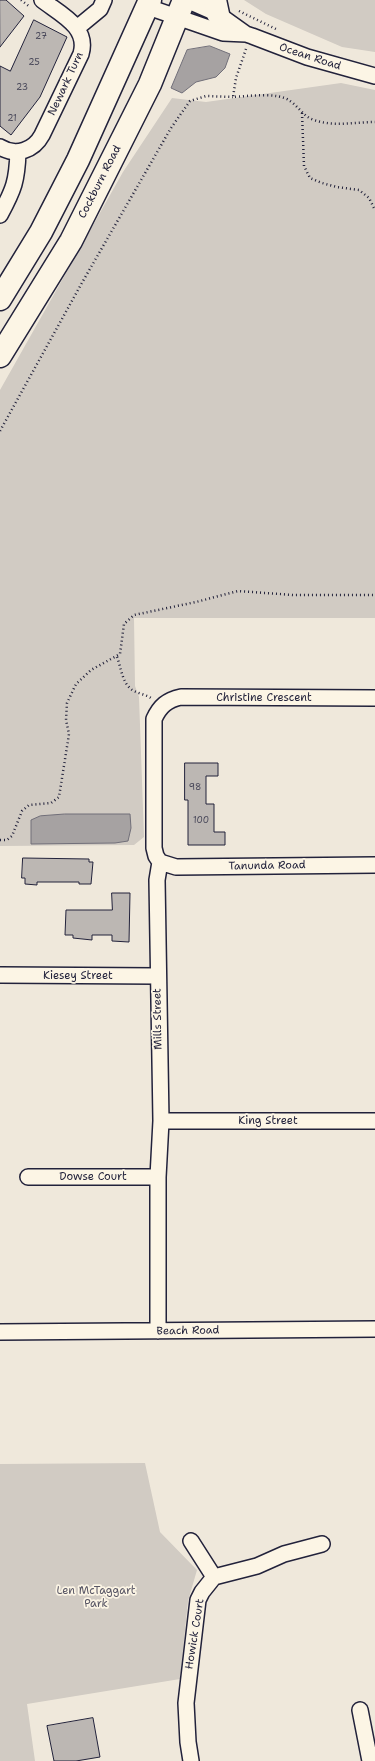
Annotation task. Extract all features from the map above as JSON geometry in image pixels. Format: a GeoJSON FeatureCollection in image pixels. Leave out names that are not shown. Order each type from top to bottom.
{"type":"FeatureCollection","features":[{"type":"Feature","properties":{"kind":"main road"},"geometry":{"type":"LineString","coordinates":[[0,299],[41,232],[78,160],[149,4]]}},
{"type":"Feature","properties":{"kind":"main road","name":"Cockburn Road"},"geometry":{"type":"LineString","coordinates":[[0,356],[71,241],[150,84],[183,6]]}},
{"type":"Feature","properties":{"kind":"street"},"geometry":{"type":"LineString","coordinates":[[37,4],[77,28],[100,8],[104,0]]}},
{"type":"Feature","properties":{"kind":"street","name":"Ocean Road"},"geometry":{"type":"LineString","coordinates":[[149,4],[224,8],[246,34]]}},
{"type":"Feature","properties":{"kind":"street","name":"Ocean Road"},"geometry":{"type":"LineString","coordinates":[[183,6],[223,33],[246,34],[307,57],[375,76]]}},
{"type":"Feature","properties":{"kind":"street","name":"Newark Turn"},"geometry":{"type":"LineString","coordinates":[[18,152],[30,148],[40,139],[81,54],[83,46],[82,36],[77,28]]}},
{"type":"Feature","properties":{"kind":"street"},"geometry":{"type":"LineString","coordinates":[[0,147],[8,151],[18,152],[17,176],[12,192],[0,215]]}},
{"type":"Feature","properties":{"kind":"street","name":"Christine Crescent"},"geometry":{"type":"LineString","coordinates":[[160,709],[171,699],[181,698],[375,698]]}},
{"type":"Feature","properties":{"kind":"street","name":"Mills Street"},"geometry":{"type":"LineString","coordinates":[[158,1331],[158,1177],[161,1121],[157,976],[157,880],[160,862],[156,856],[154,848],[154,719],[160,709]]}},
{"type":"Feature","properties":{"kind":"street","name":"Tanunda Road"},"geometry":{"type":"LineString","coordinates":[[160,862],[176,867],[375,866]]}},
{"type":"Feature","properties":{"kind":"street","name":"Kiesey Street"},"geometry":{"type":"LineString","coordinates":[[0,975],[157,976]]}},
{"type":"Feature","properties":{"kind":"street","name":"King Street"},"geometry":{"type":"LineString","coordinates":[[161,1121],[375,1121]]}},
{"type":"Feature","properties":{"kind":"street","name":"Dowse Court"},"geometry":{"type":"LineString","coordinates":[[28,1177],[158,1177]]}},
{"type":"Feature","properties":{"kind":"street","name":"Beach Road"},"geometry":{"type":"LineString","coordinates":[[0,1332],[375,1329]]}},
{"type":"Feature","properties":{"kind":"street"},"geometry":{"type":"LineString","coordinates":[[192,1541],[214,1577],[256,1566],[284,1554],[322,1544]]}},
{"type":"Feature","properties":{"kind":"street","name":"Howick Court"},"geometry":{"type":"LineString","coordinates":[[192,1761],[186,1724],[188,1681],[198,1600],[202,1592],[214,1577]]}},
{"type":"Feature","properties":{"kind":"street"},"geometry":{"type":"LineString","coordinates":[[360,1710],[370,1761]]}},
{"type":"Feature","properties":{"kind":"path"},"geometry":{"type":"LineString","coordinates":[[21,0],[37,4]]}},
{"type":"Feature","properties":{"kind":"path"},"geometry":{"type":"LineString","coordinates":[[224,8],[284,32]]}},
{"type":"Feature","properties":{"kind":"path"},"geometry":{"type":"LineString","coordinates":[[233,96],[236,78],[246,50]]}},
{"type":"Feature","properties":{"kind":"path"},"geometry":{"type":"LineString","coordinates":[[0,431],[83,281],[171,128],[190,101],[206,96],[280,96],[290,100],[313,120],[332,125],[375,122]]}},
{"type":"Feature","properties":{"kind":"path"},"geometry":{"type":"LineString","coordinates":[[302,112],[304,166],[310,178],[337,187],[359,190],[369,198],[375,210]]}},
{"type":"Feature","properties":{"kind":"path"},"geometry":{"type":"LineString","coordinates":[[0,840],[7,840],[12,836],[22,811],[29,805],[51,803],[59,797],[69,734],[66,720],[67,703],[76,684],[91,670],[120,654],[124,624],[134,615],[196,602],[238,591],[293,595],[375,595]]}},
{"type":"Feature","properties":{"kind":"path"},"geometry":{"type":"LineString","coordinates":[[117,657],[122,675],[131,690],[147,695],[160,709]]}},
{"type":"Feature","properties":{"kind":"green space"},"geometry":{"type":"Polygon","coordinates":[[[244,0],[375,0],[375,52],[342,47],[266,14],[244,0]]]}},
{"type":"Feature","properties":{"kind":"green space"},"geometry":{"type":"Polygon","coordinates":[[[341,83],[375,90],[375,618],[134,618],[135,686],[139,697],[144,837],[134,845],[0,846],[0,390],[123,172],[172,98],[206,102],[341,83]]]}},
{"type":"Feature","properties":{"kind":"green space","name":"Len McTaggart Park"},"geometry":{"type":"Polygon","coordinates":[[[145,1463],[160,1532],[197,1570],[188,1601],[180,1679],[27,1704],[35,1761],[0,1761],[0,1464],[145,1463]]]}},
{"type":"Feature","properties":{"kind":"shaded area"},"geometry":{"type":"Polygon","coordinates":[[[210,46],[230,54],[225,68],[216,77],[196,82],[182,93],[171,88],[187,50],[210,46]]]}},
{"type":"Feature","properties":{"kind":"shaded area"},"geometry":{"type":"Polygon","coordinates":[[[65,814],[130,814],[131,828],[128,841],[115,843],[31,844],[31,820],[40,816],[65,814]]]}},
{"type":"Feature","properties":{"kind":"building"},"geometry":{"type":"Polygon","coordinates":[[[0,0],[6,0],[24,16],[0,47],[0,0]]]}},
{"type":"Feature","properties":{"kind":"building"},"geometry":{"type":"Polygon","coordinates":[[[34,20],[67,37],[40,97],[11,135],[0,126],[0,66],[10,71],[34,20]]]}},
{"type":"Feature","properties":{"kind":"building"},"geometry":{"type":"Polygon","coordinates":[[[185,763],[218,763],[218,776],[206,776],[206,804],[214,804],[214,832],[225,832],[225,845],[188,845],[188,800],[185,800],[185,763]]]}},
{"type":"Feature","properties":{"kind":"building"},"geometry":{"type":"Polygon","coordinates":[[[23,858],[89,859],[89,862],[93,862],[91,884],[79,884],[79,882],[37,882],[37,885],[25,884],[25,878],[22,878],[23,858]]]}},
{"type":"Feature","properties":{"kind":"building"},"geometry":{"type":"Polygon","coordinates":[[[112,893],[130,893],[129,942],[112,941],[112,935],[92,935],[92,940],[73,938],[73,935],[65,935],[66,910],[112,910],[112,893]]]}},
{"type":"Feature","properties":{"kind":"building"},"geometry":{"type":"Polygon","coordinates":[[[93,1718],[100,1757],[76,1761],[54,1761],[47,1726],[93,1718]]]}}]}
